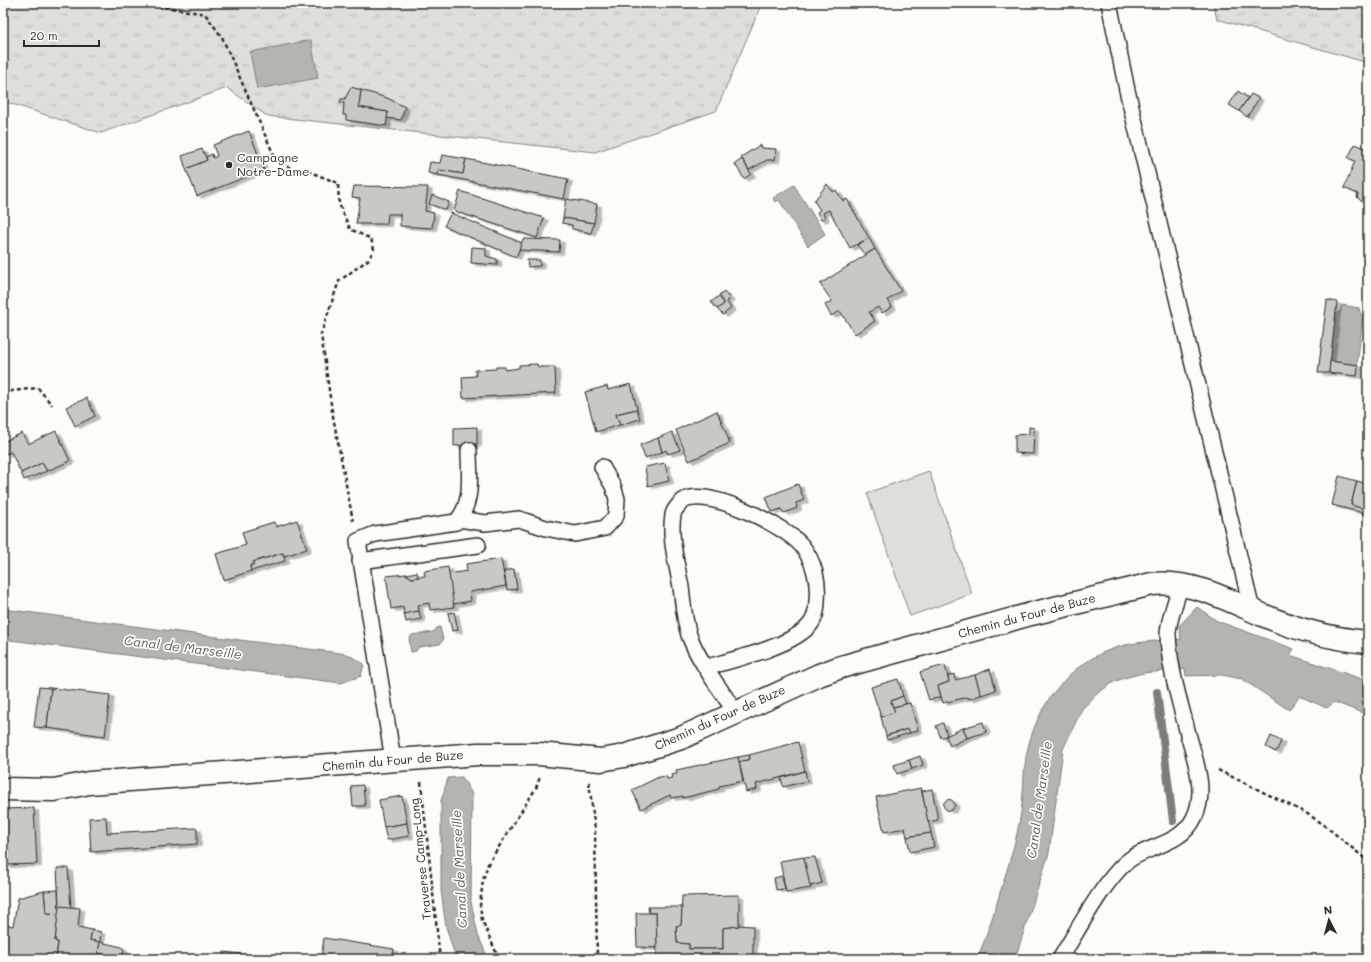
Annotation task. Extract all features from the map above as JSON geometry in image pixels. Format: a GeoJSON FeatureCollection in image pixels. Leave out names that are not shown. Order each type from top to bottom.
{"type":"FeatureCollection","features":[{"type":"Feature","properties":{"kind":"street","name":"Chemin du Four de Buze"},"geometry":{"type":"LineString","coordinates":[[3,789],[54,790],[89,783],[478,754],[546,755],[586,760],[601,760],[654,748],[681,738],[735,712],[819,675],[841,667],[1031,614],[1152,584],[1166,582],[1181,584],[1203,590],[1286,624],[1352,640],[1368,642]]}},
{"type":"Feature","properties":{"kind":"lane"},"geometry":{"type":"LineString","coordinates":[[1108,3],[1127,90],[1252,610]]}},
{"type":"Feature","properties":{"kind":"lane"},"geometry":{"type":"LineString","coordinates":[[393,760],[358,541],[375,534],[449,524],[459,519],[469,501],[469,450]]}},
{"type":"Feature","properties":{"kind":"lane"},"geometry":{"type":"LineString","coordinates":[[459,519],[485,523],[519,519],[546,528],[575,534],[605,528],[616,516],[618,499],[613,486],[602,468]]}},
{"type":"Feature","properties":{"kind":"lane"},"geometry":{"type":"LineString","coordinates":[[707,667],[755,653],[794,637],[808,627],[815,616],[818,586],[805,550],[782,530],[769,522],[718,499],[696,496],[682,501],[673,513],[672,529],[689,634],[707,667],[735,712]]}},
{"type":"Feature","properties":{"kind":"lane"},"geometry":{"type":"LineString","coordinates":[[360,561],[478,545]]}},
{"type":"Feature","properties":{"kind":"lane"},"geometry":{"type":"LineString","coordinates":[[1060,959],[1111,878],[1123,864],[1132,858],[1176,839],[1193,820],[1200,800],[1199,779],[1173,675],[1168,633],[1181,584]]}},
{"type":"Feature","properties":{"kind":"path"},"geometry":{"type":"LineString","coordinates":[[109,3],[115,6],[165,7],[205,14],[222,37],[276,160],[292,169],[310,172],[338,183],[339,204],[350,229],[371,239],[374,249],[369,259],[339,281],[322,334],[332,411],[358,541]]}},
{"type":"Feature","properties":{"kind":"path"},"geometry":{"type":"LineString","coordinates":[[3,392],[38,388],[52,405]]}},
{"type":"Feature","properties":{"kind":"path"},"geometry":{"type":"LineString","coordinates":[[499,959],[482,920],[480,905],[483,880],[488,864],[536,788],[546,755]]}},
{"type":"Feature","properties":{"kind":"path","name":"Traverse Camp-Long"},"geometry":{"type":"LineString","coordinates":[[418,758],[440,959]]}},
{"type":"Feature","properties":{"kind":"path"},"geometry":{"type":"LineString","coordinates":[[1194,759],[1306,813],[1323,824],[1368,861]]}},
{"type":"Feature","properties":{"kind":"path"},"geometry":{"type":"LineString","coordinates":[[586,760],[595,830],[597,959]]}},
{"type":"Feature","properties":{"kind":"green space"},"geometry":{"type":"Polygon","coordinates":[[[3,3],[762,3],[716,111],[595,152],[267,116],[227,88],[101,133],[3,101],[3,3]]]}},
{"type":"Feature","properties":{"kind":"green space"},"geometry":{"type":"Polygon","coordinates":[[[1213,3],[1368,3],[1368,63],[1217,19],[1213,3]]]}},
{"type":"Feature","properties":{"kind":"green space"},"geometry":{"type":"Polygon","coordinates":[[[929,471],[972,594],[910,616],[867,493],[929,471]]]}},
{"type":"Feature","properties":{"kind":"water"},"geometry":{"type":"Polygon","coordinates":[[[311,40],[318,78],[257,89],[250,52],[311,40]]]}},
{"type":"Feature","properties":{"kind":"water"},"geometry":{"type":"Polygon","coordinates":[[[794,185],[825,234],[808,246],[779,200],[775,202],[773,198],[794,185]]]}},
{"type":"Feature","properties":{"kind":"water"},"geometry":{"type":"Polygon","coordinates":[[[1342,305],[1359,308],[1360,313],[1363,316],[1357,365],[1330,361],[1335,315],[1341,310],[1342,305]]]}},
{"type":"Feature","properties":{"kind":"water","name":"Canal de Marseille"},"geometry":{"type":"Polygon","coordinates":[[[1197,607],[1217,621],[1294,649],[1290,655],[1368,681],[1368,715],[1334,702],[1327,708],[1299,696],[1289,710],[1242,679],[1222,675],[1186,676],[1185,669],[1143,673],[1114,682],[1099,692],[1082,709],[1063,749],[1049,853],[1015,959],[977,959],[992,918],[1017,833],[1023,798],[1024,771],[1030,739],[1046,704],[1069,675],[1084,663],[1100,654],[1118,647],[1133,644],[1181,639],[1179,626],[1197,607]]]}},
{"type":"Feature","properties":{"kind":"water","name":"Canal de Marseille"},"geometry":{"type":"Polygon","coordinates":[[[3,609],[347,654],[364,664],[361,676],[341,683],[3,639],[3,609]]]}},
{"type":"Feature","properties":{"kind":"water"},"geometry":{"type":"Polygon","coordinates":[[[440,627],[443,640],[440,644],[419,647],[416,651],[411,652],[409,639],[412,635],[433,632],[440,627]]]}},
{"type":"Feature","properties":{"kind":"water","name":"Canal de Marseille"},"geometry":{"type":"Polygon","coordinates":[[[462,777],[472,794],[471,902],[478,935],[488,959],[456,959],[446,927],[441,890],[441,801],[448,778],[462,777]]]}},
{"type":"Feature","properties":{"kind":"building"},"geometry":{"type":"Polygon","coordinates":[[[351,87],[361,90],[359,107],[388,112],[386,126],[346,120],[346,115],[343,115],[344,103],[340,103],[341,99],[345,99],[351,87]]]}},
{"type":"Feature","properties":{"kind":"building"},"geometry":{"type":"Polygon","coordinates":[[[361,90],[387,98],[405,107],[401,120],[387,118],[388,112],[359,107],[361,90]]]}},
{"type":"Feature","properties":{"kind":"building"},"geometry":{"type":"Polygon","coordinates":[[[1238,91],[1248,98],[1239,111],[1229,105],[1238,91]]]}},
{"type":"Feature","properties":{"kind":"building"},"geometry":{"type":"Polygon","coordinates":[[[1251,94],[1259,98],[1247,117],[1239,111],[1251,94]]]}},
{"type":"Feature","properties":{"kind":"building","name":"Campagne Notre-Dame"},"geometry":{"type":"Polygon","coordinates":[[[249,131],[264,170],[197,196],[186,169],[207,160],[206,157],[212,154],[213,158],[217,156],[213,145],[249,131]]]}},
{"type":"Feature","properties":{"kind":"building"},"geometry":{"type":"Polygon","coordinates":[[[1355,144],[1368,149],[1368,208],[1357,197],[1358,194],[1344,188],[1355,161],[1348,158],[1355,144]]]}},
{"type":"Feature","properties":{"kind":"building"},"geometry":{"type":"Polygon","coordinates":[[[760,145],[761,148],[776,149],[775,160],[767,160],[749,170],[741,157],[760,145]]]}},
{"type":"Feature","properties":{"kind":"building"},"geometry":{"type":"Polygon","coordinates":[[[202,149],[207,160],[186,169],[182,156],[202,149]]]}},
{"type":"Feature","properties":{"kind":"building"},"geometry":{"type":"Polygon","coordinates":[[[442,155],[466,159],[463,174],[439,170],[438,175],[428,173],[430,162],[440,163],[442,155]]]}},
{"type":"Feature","properties":{"kind":"building"},"geometry":{"type":"Polygon","coordinates":[[[466,159],[568,179],[564,199],[438,175],[439,170],[463,174],[466,159]]]}},
{"type":"Feature","properties":{"kind":"building"},"geometry":{"type":"Polygon","coordinates":[[[742,159],[751,174],[744,179],[735,164],[742,159]]]}},
{"type":"Feature","properties":{"kind":"building"},"geometry":{"type":"Polygon","coordinates":[[[827,184],[833,192],[836,190],[843,201],[847,199],[869,238],[850,248],[829,210],[823,213],[825,218],[821,220],[817,212],[820,210],[814,201],[827,184]]]}},
{"type":"Feature","properties":{"kind":"building"},"geometry":{"type":"Polygon","coordinates":[[[354,186],[428,187],[425,211],[434,213],[432,228],[400,226],[400,214],[388,214],[387,224],[356,224],[360,198],[352,197],[354,186]]]}},
{"type":"Feature","properties":{"kind":"building"},"geometry":{"type":"Polygon","coordinates":[[[460,191],[544,218],[537,238],[454,211],[460,191]]]}},
{"type":"Feature","properties":{"kind":"building"},"geometry":{"type":"Polygon","coordinates":[[[432,195],[449,202],[446,210],[429,204],[432,195]]]}},
{"type":"Feature","properties":{"kind":"building"},"geometry":{"type":"Polygon","coordinates":[[[566,199],[597,204],[594,223],[563,218],[566,199]]]}},
{"type":"Feature","properties":{"kind":"building"},"geometry":{"type":"Polygon","coordinates":[[[451,213],[522,243],[516,257],[444,226],[451,213]]]}},
{"type":"Feature","properties":{"kind":"building"},"geometry":{"type":"Polygon","coordinates":[[[563,218],[594,223],[591,233],[572,229],[572,225],[562,223],[563,218]]]}},
{"type":"Feature","properties":{"kind":"building"},"geometry":{"type":"Polygon","coordinates":[[[869,238],[875,249],[865,255],[857,245],[869,238]]]}},
{"type":"Feature","properties":{"kind":"building"},"geometry":{"type":"Polygon","coordinates":[[[523,239],[560,240],[559,252],[519,250],[523,239]]]}},
{"type":"Feature","properties":{"kind":"building"},"geometry":{"type":"Polygon","coordinates":[[[472,247],[486,248],[486,256],[497,259],[497,265],[471,263],[472,247]]]}},
{"type":"Feature","properties":{"kind":"building"},"geometry":{"type":"Polygon","coordinates":[[[875,249],[901,291],[888,300],[892,307],[882,313],[878,307],[869,312],[875,321],[855,334],[840,311],[831,316],[825,305],[832,301],[820,284],[875,249]]]}},
{"type":"Feature","properties":{"kind":"building"},"geometry":{"type":"Polygon","coordinates":[[[527,260],[540,260],[540,266],[528,267],[527,260]]]}},
{"type":"Feature","properties":{"kind":"building"},"geometry":{"type":"Polygon","coordinates":[[[724,292],[730,299],[726,301],[731,308],[723,315],[717,309],[724,304],[719,296],[724,292]]]}},
{"type":"Feature","properties":{"kind":"building"},"geometry":{"type":"Polygon","coordinates":[[[719,296],[724,304],[717,309],[711,302],[719,296]]]}},
{"type":"Feature","properties":{"kind":"building"},"geometry":{"type":"Polygon","coordinates":[[[1327,300],[1337,302],[1329,373],[1318,373],[1327,300]]]}},
{"type":"Feature","properties":{"kind":"building"},"geometry":{"type":"Polygon","coordinates":[[[1330,361],[1358,365],[1357,376],[1329,373],[1330,361]]]}},
{"type":"Feature","properties":{"kind":"building"},"geometry":{"type":"Polygon","coordinates":[[[537,364],[538,367],[555,367],[556,393],[463,398],[462,377],[476,376],[475,370],[505,367],[505,370],[519,368],[519,365],[537,364]]]}},
{"type":"Feature","properties":{"kind":"building"},"geometry":{"type":"Polygon","coordinates":[[[631,384],[637,409],[616,414],[620,425],[596,432],[585,392],[607,386],[608,390],[631,384]]]}},
{"type":"Feature","properties":{"kind":"building"},"geometry":{"type":"Polygon","coordinates":[[[87,398],[95,416],[75,426],[66,407],[87,398]]]}},
{"type":"Feature","properties":{"kind":"building"},"geometry":{"type":"Polygon","coordinates":[[[637,409],[640,419],[620,425],[616,414],[637,409]]]}},
{"type":"Feature","properties":{"kind":"building"},"geometry":{"type":"Polygon","coordinates":[[[717,411],[730,443],[689,461],[676,430],[717,411]]]}},
{"type":"Feature","properties":{"kind":"building"},"geometry":{"type":"Polygon","coordinates":[[[477,427],[477,444],[454,446],[454,428],[477,427]]]}},
{"type":"Feature","properties":{"kind":"building"},"geometry":{"type":"Polygon","coordinates":[[[1029,427],[1034,428],[1033,454],[1015,453],[1015,435],[1029,434],[1029,427]]]}},
{"type":"Feature","properties":{"kind":"building"},"geometry":{"type":"Polygon","coordinates":[[[56,431],[70,461],[47,471],[42,463],[21,473],[11,452],[6,454],[3,448],[3,442],[22,433],[28,444],[56,431]]]}},
{"type":"Feature","properties":{"kind":"building"},"geometry":{"type":"Polygon","coordinates":[[[672,432],[680,450],[668,454],[666,450],[662,452],[658,438],[672,432]]]}},
{"type":"Feature","properties":{"kind":"building"},"geometry":{"type":"Polygon","coordinates":[[[658,438],[662,452],[645,458],[640,445],[658,438]]]}},
{"type":"Feature","properties":{"kind":"building"},"geometry":{"type":"Polygon","coordinates":[[[42,463],[47,471],[24,480],[21,473],[42,463]]]}},
{"type":"Feature","properties":{"kind":"building"},"geometry":{"type":"Polygon","coordinates":[[[665,463],[669,481],[648,486],[645,467],[665,463]]]}},
{"type":"Feature","properties":{"kind":"building"},"geometry":{"type":"Polygon","coordinates":[[[1339,476],[1357,481],[1351,505],[1368,510],[1368,514],[1332,505],[1339,476]]]}},
{"type":"Feature","properties":{"kind":"building"},"geometry":{"type":"Polygon","coordinates":[[[1357,481],[1368,484],[1368,510],[1351,505],[1357,481]]]}},
{"type":"Feature","properties":{"kind":"building"},"geometry":{"type":"Polygon","coordinates":[[[798,484],[804,500],[796,503],[797,508],[784,513],[781,509],[772,512],[766,497],[798,484]]]}},
{"type":"Feature","properties":{"kind":"building"},"geometry":{"type":"Polygon","coordinates":[[[297,520],[307,549],[284,556],[283,553],[253,562],[254,564],[250,566],[251,571],[224,580],[216,554],[246,545],[242,532],[274,522],[276,527],[297,520]]]}},
{"type":"Feature","properties":{"kind":"building"},"geometry":{"type":"Polygon","coordinates":[[[283,553],[285,561],[251,571],[250,566],[254,564],[253,562],[283,553]]]}},
{"type":"Feature","properties":{"kind":"building"},"geometry":{"type":"Polygon","coordinates":[[[501,559],[506,586],[470,592],[471,601],[453,604],[448,574],[467,571],[466,564],[501,559]]]}},
{"type":"Feature","properties":{"kind":"building"},"geometry":{"type":"Polygon","coordinates":[[[448,567],[454,607],[430,610],[429,603],[418,605],[419,611],[404,614],[403,607],[391,609],[386,576],[406,574],[412,578],[425,576],[424,571],[448,567]]]}},
{"type":"Feature","properties":{"kind":"building"},"geometry":{"type":"Polygon","coordinates":[[[514,569],[517,589],[507,590],[504,571],[514,569]]]}},
{"type":"Feature","properties":{"kind":"building"},"geometry":{"type":"Polygon","coordinates":[[[417,572],[418,577],[412,578],[406,574],[417,572]]]}},
{"type":"Feature","properties":{"kind":"building"},"geometry":{"type":"Polygon","coordinates":[[[419,611],[421,619],[406,622],[404,614],[419,611]]]}},
{"type":"Feature","properties":{"kind":"building"},"geometry":{"type":"Polygon","coordinates":[[[454,612],[458,630],[452,631],[448,613],[454,612]]]}},
{"type":"Feature","properties":{"kind":"building"},"geometry":{"type":"Polygon","coordinates":[[[945,665],[949,682],[938,686],[941,697],[929,700],[920,672],[945,665]]]}},
{"type":"Feature","properties":{"kind":"building"},"geometry":{"type":"Polygon","coordinates":[[[990,669],[996,690],[981,695],[975,675],[990,669]]]}},
{"type":"Feature","properties":{"kind":"building"},"geometry":{"type":"Polygon","coordinates":[[[954,674],[955,680],[975,675],[981,695],[969,699],[968,697],[943,703],[938,686],[949,682],[948,676],[954,674]]]}},
{"type":"Feature","properties":{"kind":"building"},"geometry":{"type":"Polygon","coordinates":[[[898,679],[903,696],[891,701],[895,712],[881,717],[871,687],[898,679]]]}},
{"type":"Feature","properties":{"kind":"building"},"geometry":{"type":"Polygon","coordinates":[[[39,687],[51,688],[47,728],[34,727],[39,687]]]}},
{"type":"Feature","properties":{"kind":"building"},"geometry":{"type":"Polygon","coordinates":[[[51,688],[110,695],[105,736],[47,728],[51,688]]]}},
{"type":"Feature","properties":{"kind":"building"},"geometry":{"type":"Polygon","coordinates":[[[903,696],[906,704],[893,707],[891,701],[903,696]]]}},
{"type":"Feature","properties":{"kind":"building"},"geometry":{"type":"Polygon","coordinates":[[[910,703],[918,730],[910,733],[908,729],[886,736],[881,717],[895,712],[893,707],[910,703]]]}},
{"type":"Feature","properties":{"kind":"building"},"geometry":{"type":"Polygon","coordinates":[[[983,722],[986,732],[967,738],[963,728],[983,722]]]}},
{"type":"Feature","properties":{"kind":"building"},"geometry":{"type":"Polygon","coordinates":[[[943,723],[947,735],[941,738],[936,726],[943,723]]]}},
{"type":"Feature","properties":{"kind":"building"},"geometry":{"type":"Polygon","coordinates":[[[963,728],[967,738],[950,746],[946,736],[963,728]]]}},
{"type":"Feature","properties":{"kind":"building"},"geometry":{"type":"Polygon","coordinates":[[[908,729],[910,733],[887,740],[886,736],[908,729]]]}},
{"type":"Feature","properties":{"kind":"building"},"geometry":{"type":"Polygon","coordinates":[[[1271,736],[1281,741],[1276,752],[1266,747],[1271,736]]]}},
{"type":"Feature","properties":{"kind":"building"},"geometry":{"type":"Polygon","coordinates":[[[798,742],[805,771],[756,784],[757,789],[746,792],[739,762],[750,759],[749,755],[798,742]]]}},
{"type":"Feature","properties":{"kind":"building"},"geometry":{"type":"Polygon","coordinates":[[[749,755],[750,759],[739,762],[738,757],[749,755]]]}},
{"type":"Feature","properties":{"kind":"building"},"geometry":{"type":"Polygon","coordinates":[[[920,756],[923,765],[912,769],[909,760],[920,756]]]}},
{"type":"Feature","properties":{"kind":"building"},"geometry":{"type":"Polygon","coordinates":[[[738,757],[743,781],[719,786],[719,789],[683,798],[683,796],[671,798],[670,795],[641,809],[632,790],[661,776],[666,776],[667,779],[672,778],[671,775],[677,774],[676,770],[738,757]]]}},
{"type":"Feature","properties":{"kind":"building"},"geometry":{"type":"Polygon","coordinates":[[[909,760],[912,769],[897,774],[894,765],[909,760]]]}},
{"type":"Feature","properties":{"kind":"building"},"geometry":{"type":"Polygon","coordinates":[[[805,771],[807,781],[783,787],[781,778],[805,771]]]}},
{"type":"Feature","properties":{"kind":"building"},"geometry":{"type":"Polygon","coordinates":[[[363,785],[365,806],[353,806],[351,786],[363,785]]]}},
{"type":"Feature","properties":{"kind":"building"},"geometry":{"type":"Polygon","coordinates":[[[921,788],[931,833],[907,837],[905,828],[884,832],[876,797],[921,788]]]}},
{"type":"Feature","properties":{"kind":"building"},"geometry":{"type":"Polygon","coordinates":[[[932,789],[938,820],[928,822],[922,791],[932,789]]]}},
{"type":"Feature","properties":{"kind":"building"},"geometry":{"type":"Polygon","coordinates":[[[402,796],[407,823],[384,827],[379,800],[402,796]]]}},
{"type":"Feature","properties":{"kind":"building"},"geometry":{"type":"Polygon","coordinates":[[[947,800],[951,800],[953,801],[953,809],[947,810],[944,807],[944,803],[947,800]]]}},
{"type":"Feature","properties":{"kind":"building"},"geometry":{"type":"Polygon","coordinates":[[[34,808],[37,864],[5,865],[3,809],[34,808]]]}},
{"type":"Feature","properties":{"kind":"building"},"geometry":{"type":"Polygon","coordinates":[[[106,817],[107,833],[197,828],[197,844],[91,852],[89,818],[106,817]]]}},
{"type":"Feature","properties":{"kind":"building"},"geometry":{"type":"Polygon","coordinates":[[[407,823],[409,836],[387,840],[384,827],[407,823]]]}},
{"type":"Feature","properties":{"kind":"building"},"geometry":{"type":"Polygon","coordinates":[[[931,833],[934,847],[910,852],[907,837],[931,833]]]}},
{"type":"Feature","properties":{"kind":"building"},"geometry":{"type":"Polygon","coordinates":[[[804,857],[811,888],[786,892],[780,861],[804,857]]]}},
{"type":"Feature","properties":{"kind":"building"},"geometry":{"type":"Polygon","coordinates":[[[815,857],[822,883],[810,886],[804,858],[815,857]]]}},
{"type":"Feature","properties":{"kind":"building"},"geometry":{"type":"Polygon","coordinates":[[[57,868],[68,868],[71,908],[59,906],[57,868]]]}},
{"type":"Feature","properties":{"kind":"building"},"geometry":{"type":"Polygon","coordinates":[[[782,876],[785,889],[776,890],[774,878],[782,876]]]}},
{"type":"Feature","properties":{"kind":"building"},"geometry":{"type":"Polygon","coordinates":[[[58,890],[59,914],[46,913],[44,891],[58,890]]]}},
{"type":"Feature","properties":{"kind":"building"},"geometry":{"type":"Polygon","coordinates":[[[44,891],[46,913],[59,914],[55,941],[58,942],[56,959],[3,959],[3,924],[13,926],[18,898],[44,891]]]}},
{"type":"Feature","properties":{"kind":"building"},"geometry":{"type":"Polygon","coordinates":[[[739,895],[739,926],[723,928],[723,949],[689,949],[689,944],[677,943],[676,926],[681,925],[682,896],[739,895]]]}},
{"type":"Feature","properties":{"kind":"building"},"geometry":{"type":"Polygon","coordinates":[[[59,906],[80,908],[78,927],[92,930],[90,940],[100,942],[98,953],[121,959],[56,959],[58,942],[55,941],[59,906]]]}},
{"type":"Feature","properties":{"kind":"building"},"geometry":{"type":"Polygon","coordinates":[[[648,907],[682,907],[681,925],[676,926],[677,943],[689,944],[689,949],[723,949],[723,928],[739,926],[738,925],[753,926],[753,959],[657,959],[656,913],[649,913],[648,907]]]}},
{"type":"Feature","properties":{"kind":"building"},"geometry":{"type":"Polygon","coordinates":[[[636,913],[656,913],[657,948],[637,947],[636,913]]]}},
{"type":"Feature","properties":{"kind":"building"},"geometry":{"type":"Polygon","coordinates":[[[92,930],[101,932],[100,942],[90,940],[92,930]]]}},
{"type":"Feature","properties":{"kind":"building"},"geometry":{"type":"Polygon","coordinates":[[[324,938],[394,949],[393,959],[321,959],[324,938]]]}},
{"type":"Feature","properties":{"kind":"building"},"geometry":{"type":"Polygon","coordinates":[[[100,942],[122,947],[124,950],[121,958],[98,953],[100,942]]]}},
{"type":"Feature","properties":{"kind":"building"},"geometry":{"type":"Polygon","coordinates":[[[224,952],[284,959],[223,959],[224,952]]]}},
{"type":"Feature","properties":{"kind":"waterway"},"geometry":{"type":"LineString","coordinates":[[1157,692],[1173,821]]}},
{"type":"Feature","properties":{"kind":"place","name":"Campagne Notre-Dame"},"geometry":{"type":"Point","coordinates":[229,165]}}]}
